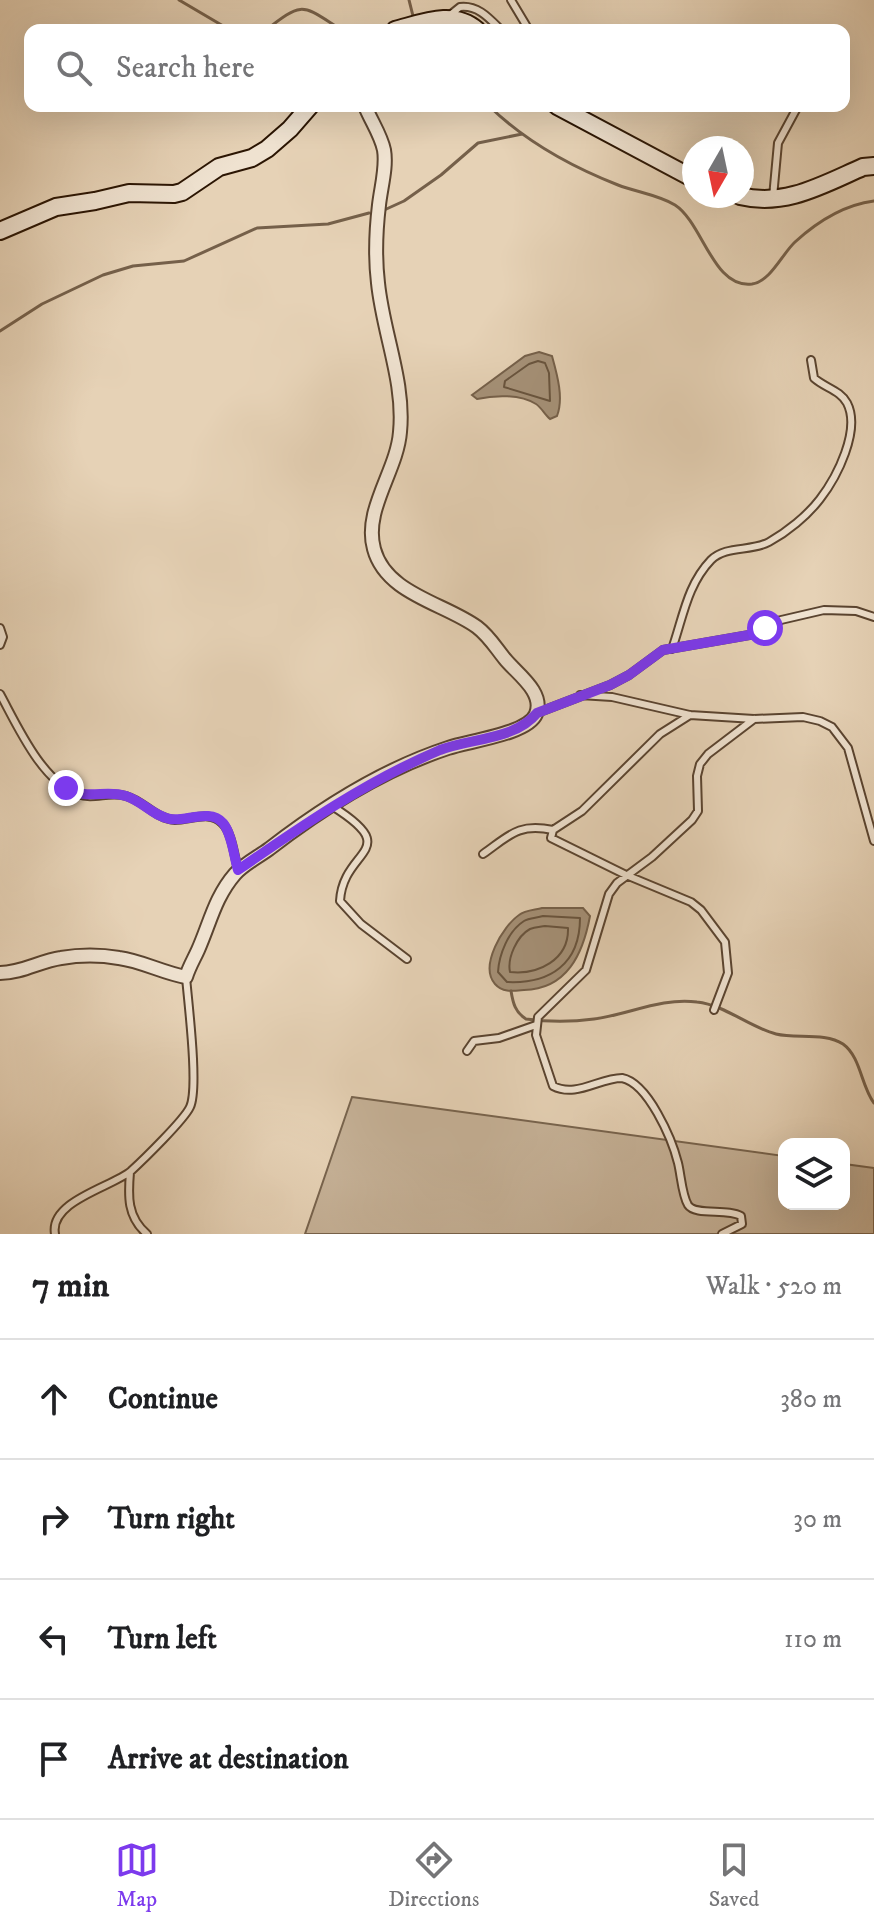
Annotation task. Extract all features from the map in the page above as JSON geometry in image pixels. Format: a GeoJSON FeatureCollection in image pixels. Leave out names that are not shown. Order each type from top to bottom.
{"type":"FeatureCollection","features":[{"type":"Feature","properties":{"kind":"street"},"geometry":{"type":"LineString","coordinates":[[422,24],[448,18],[468,24]]}},
{"type":"Feature","properties":{"kind":"street"},"geometry":{"type":"LineString","coordinates":[[0,231],[56,207],[129,193],[182,192],[219,167],[252,158],[267,149],[305,112]]}},
{"type":"Feature","properties":{"kind":"street"},"geometry":{"type":"LineString","coordinates":[[0,973],[61,958],[88,957],[119,958],[164,974],[186,977],[214,906],[238,870],[294,830],[390,772],[477,738],[504,734],[528,724],[537,713],[537,699],[530,685],[492,641],[464,619],[396,583],[379,562],[374,549],[373,521],[397,451],[401,402],[377,277],[378,218],[385,157],[368,112]]}},
{"type":"Feature","properties":{"kind":"street"},"geometry":{"type":"LineString","coordinates":[[568,112],[682,173]]}},
{"type":"Feature","properties":{"kind":"street"},"geometry":{"type":"LineString","coordinates":[[754,198],[772,200],[796,196],[863,167],[874,166]]}},
{"type":"Feature","properties":{"kind":"lane"},"geometry":{"type":"LineString","coordinates":[[511,0],[525,24]]}},
{"type":"Feature","properties":{"kind":"lane"},"geometry":{"type":"LineString","coordinates":[[448,18],[454,10],[466,6],[485,14],[495,24]]}},
{"type":"Feature","properties":{"kind":"lane"},"geometry":{"type":"LineString","coordinates":[[772,200],[778,143],[795,112]]}},
{"type":"Feature","properties":{"kind":"lane"},"geometry":{"type":"LineString","coordinates":[[672,649],[681,613],[711,560],[725,552],[763,545],[806,515],[825,492],[845,452],[852,430],[849,407],[839,393],[814,378],[811,360]]}},
{"type":"Feature","properties":{"kind":"lane"},"geometry":{"type":"LineString","coordinates":[[537,713],[610,685],[638,669],[655,654],[672,649],[755,634],[781,620],[824,610],[856,611],[874,617]]}},
{"type":"Feature","properties":{"kind":"lane"},"geometry":{"type":"LineString","coordinates":[[0,628],[3,637],[0,645]]}},
{"type":"Feature","properties":{"kind":"lane"},"geometry":{"type":"LineString","coordinates":[[0,694],[39,761],[66,788],[91,796],[123,795],[170,820],[211,816],[226,827],[238,870]]}},
{"type":"Feature","properties":{"kind":"lane"},"geometry":{"type":"LineString","coordinates":[[580,695],[612,697],[690,715],[754,719],[803,717],[820,721],[841,736],[848,748],[874,841]]}},
{"type":"Feature","properties":{"kind":"lane"},"geometry":{"type":"LineString","coordinates":[[690,715],[660,734],[582,811],[553,830],[551,838],[626,875],[691,902],[701,910],[725,942],[728,973],[714,1010]]}},
{"type":"Feature","properties":{"kind":"lane"},"geometry":{"type":"LineString","coordinates":[[722,1234],[742,1224],[741,1216],[730,1212],[695,1210],[688,1205],[677,1158],[655,1110],[640,1087],[622,1078],[571,1090],[553,1086],[539,1050],[536,1025],[543,1012],[586,970],[609,894],[626,875],[652,857],[692,820],[698,811],[697,776],[700,764],[708,754],[754,719]]}},
{"type":"Feature","properties":{"kind":"lane"},"geometry":{"type":"LineString","coordinates":[[332,806],[361,827],[368,836],[368,846],[341,888],[340,901],[361,924],[407,959]]}},
{"type":"Feature","properties":{"kind":"lane"},"geometry":{"type":"LineString","coordinates":[[483,854],[516,831],[534,826],[553,830]]}},
{"type":"Feature","properties":{"kind":"lane"},"geometry":{"type":"LineString","coordinates":[[55,1234],[57,1219],[82,1196],[130,1172],[190,1108],[193,1097],[192,1062],[186,977]]}},
{"type":"Feature","properties":{"kind":"lane"},"geometry":{"type":"LineString","coordinates":[[467,1051],[474,1041],[499,1038],[536,1025]]}},
{"type":"Feature","properties":{"kind":"lane"},"geometry":{"type":"LineString","coordinates":[[130,1172],[129,1207],[140,1228],[147,1234]]}},
{"type":"Feature","properties":{"kind":"shaded area"},"geometry":{"type":"Polygon","coordinates":[[[352,1097],[778,1155],[778,1210],[850,1210],[850,1165],[874,1168],[874,1234],[305,1234],[352,1097]]]}},
{"type":"Feature","properties":{"kind":"water"},"geometry":{"type":"Polygon","coordinates":[[[539,352],[552,356],[560,394],[557,416],[550,419],[538,405],[523,398],[499,396],[477,399],[472,395],[525,356],[539,352]]]}},
{"type":"Feature","properties":{"kind":"water"},"geometry":{"type":"Polygon","coordinates":[[[542,908],[583,908],[590,916],[577,956],[562,976],[551,983],[524,990],[501,989],[491,976],[490,967],[500,937],[519,915],[542,908]]]}},
{"type":"Feature","properties":{"kind":"waterway"},"geometry":{"type":"LineString","coordinates":[[179,0],[220,24]]}},
{"type":"Feature","properties":{"kind":"waterway"},"geometry":{"type":"LineString","coordinates":[[409,0],[414,20]]}},
{"type":"Feature","properties":{"kind":"waterway"},"geometry":{"type":"LineString","coordinates":[[274,24],[288,14],[303,9],[333,24]]}},
{"type":"Feature","properties":{"kind":"waterway"},"geometry":{"type":"LineString","coordinates":[[495,112],[518,131],[566,161],[618,185],[675,205],[685,214],[718,266],[739,283],[752,284],[765,278],[795,242],[822,221],[841,210],[874,201]]}},
{"type":"Feature","properties":{"kind":"waterway"},"geometry":{"type":"LineString","coordinates":[[382,211],[404,201],[441,175],[478,143],[522,134]]}},
{"type":"Feature","properties":{"kind":"waterway"},"geometry":{"type":"LineString","coordinates":[[0,331],[42,304],[103,275],[133,266],[184,261],[257,228],[328,224],[369,213]]}},
{"type":"Feature","properties":{"kind":"waterway"},"geometry":{"type":"LineString","coordinates":[[511,991],[515,1007],[526,1019],[586,1020],[684,1001],[717,1007],[776,1034],[836,1040],[854,1056],[874,1103]]}},
{"type":"Feature","properties":{"kind":"route"},"geometry":{"type":"LineString","coordinates":[[66,788],[91,796],[123,795],[170,820],[211,816],[226,827],[238,870],[312,818],[390,772],[444,749],[477,738],[504,734],[528,724],[537,713],[629,675],[663,650],[755,634],[765,628]]}}]}
